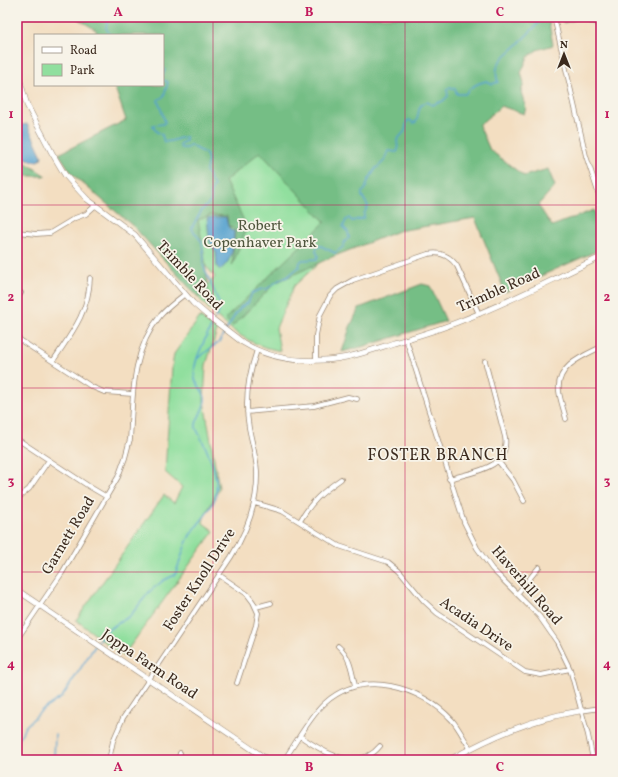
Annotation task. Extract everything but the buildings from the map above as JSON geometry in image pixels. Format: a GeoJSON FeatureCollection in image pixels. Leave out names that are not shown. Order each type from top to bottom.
{"type":"FeatureCollection","features":[{"type":"Feature","properties":{"kind":"street"},"geometry":{"type":"LineString","coordinates":[[554,17],[586,156],[601,201]]}},
{"type":"Feature","properties":{"kind":"street","name":"Trimble Road"},"geometry":{"type":"LineString","coordinates":[[17,71],[20,93],[46,143],[65,175],[80,192],[135,235],[185,294],[207,315],[242,342],[257,350],[288,358],[316,360],[353,356],[439,329],[479,314],[601,257]]}},
{"type":"Feature","properties":{"kind":"street"},"geometry":{"type":"LineString","coordinates":[[17,232],[50,234],[75,218],[86,214],[96,205]]}},
{"type":"Feature","properties":{"kind":"street"},"geometry":{"type":"LineString","coordinates":[[316,360],[316,335],[320,316],[330,296],[337,289],[353,280],[428,254],[440,253],[452,260],[457,266],[479,314]]}},
{"type":"Feature","properties":{"kind":"street"},"geometry":{"type":"LineString","coordinates":[[53,361],[82,316],[87,300],[90,278]]}},
{"type":"Feature","properties":{"kind":"street"},"geometry":{"type":"LineString","coordinates":[[17,298],[20,293]]}},
{"type":"Feature","properties":{"kind":"street","name":"Garnett Road"},"geometry":{"type":"LineString","coordinates":[[17,639],[62,573],[121,472],[130,440],[137,362],[148,334],[162,314],[185,294]]}},
{"type":"Feature","properties":{"kind":"street"},"geometry":{"type":"LineString","coordinates":[[17,338],[98,390],[110,393],[133,394]]}},
{"type":"Feature","properties":{"kind":"street","name":"Haverhill Road"},"geometry":{"type":"LineString","coordinates":[[406,339],[449,479],[464,522],[477,548],[495,573],[545,622],[557,642],[570,669],[580,711],[588,735],[593,760]]}},
{"type":"Feature","properties":{"kind":"street"},"geometry":{"type":"LineString","coordinates":[[566,419],[559,392],[561,377],[566,369],[575,360],[601,347]]}},
{"type":"Feature","properties":{"kind":"street","name":"Foster Knoll Drive"},"geometry":{"type":"LineString","coordinates":[[109,760],[113,741],[119,725],[148,679],[219,575],[244,536],[249,523],[255,503],[257,465],[247,412],[248,380],[257,350]]}},
{"type":"Feature","properties":{"kind":"street"},"geometry":{"type":"LineString","coordinates":[[449,479],[490,466],[498,461],[505,449],[506,441],[484,361]]}},
{"type":"Feature","properties":{"kind":"street"},"geometry":{"type":"LineString","coordinates":[[247,412],[314,406],[348,397],[357,399]]}},
{"type":"Feature","properties":{"kind":"street"},"geometry":{"type":"LineString","coordinates":[[17,439],[107,497]]}},
{"type":"Feature","properties":{"kind":"street"},"geometry":{"type":"LineString","coordinates":[[17,498],[29,489],[49,460]]}},
{"type":"Feature","properties":{"kind":"street"},"geometry":{"type":"LineString","coordinates":[[498,461],[513,480],[524,501]]}},
{"type":"Feature","properties":{"kind":"street"},"geometry":{"type":"LineString","coordinates":[[300,521],[320,494],[341,479]]}},
{"type":"Feature","properties":{"kind":"street","name":"Acadia Drive"},"geometry":{"type":"LineString","coordinates":[[255,503],[282,511],[339,546],[391,564],[399,571],[424,601],[437,613],[525,672],[541,676],[570,669]]}},
{"type":"Feature","properties":{"kind":"street"},"geometry":{"type":"LineString","coordinates":[[517,594],[539,567]]}},
{"type":"Feature","properties":{"kind":"street"},"geometry":{"type":"LineString","coordinates":[[219,575],[247,594],[256,607],[258,619],[237,683]]}},
{"type":"Feature","properties":{"kind":"street","name":"Joppa Farm Road"},"geometry":{"type":"LineString","coordinates":[[17,590],[268,760]]}},
{"type":"Feature","properties":{"kind":"street"},"geometry":{"type":"LineString","coordinates":[[256,607],[271,603]]}},
{"type":"Feature","properties":{"kind":"street"},"geometry":{"type":"LineString","coordinates":[[338,646],[344,651],[349,660],[356,686]]}},
{"type":"Feature","properties":{"kind":"street"},"geometry":{"type":"LineString","coordinates":[[284,760],[317,712],[326,702],[340,692],[356,686],[375,684],[407,690],[424,698],[436,706],[453,721],[470,748]]}},
{"type":"Feature","properties":{"kind":"street"},"geometry":{"type":"LineString","coordinates":[[449,760],[470,748],[517,726],[580,711],[601,708]]}},
{"type":"Feature","properties":{"kind":"street"},"geometry":{"type":"LineString","coordinates":[[300,736],[324,752],[346,758],[369,756],[380,746]]}},
{"type":"Feature","properties":{"kind":"street"},"geometry":{"type":"LineString","coordinates":[[178,760],[180,753]]}},
{"type":"Feature","properties":{"kind":"green space"},"geometry":{"type":"Polygon","coordinates":[[[75,17],[548,17],[553,45],[537,50],[528,57],[521,73],[524,83],[521,92],[526,108],[524,114],[501,106],[479,125],[490,150],[524,176],[548,169],[555,186],[538,205],[552,226],[594,210],[601,233],[601,249],[505,292],[475,218],[398,231],[332,257],[275,283],[233,326],[225,319],[325,222],[260,152],[225,181],[247,227],[232,266],[235,230],[228,225],[227,216],[211,215],[198,220],[204,252],[209,298],[197,296],[134,227],[73,175],[59,154],[126,120],[114,86],[164,86],[164,34],[97,34],[96,30],[75,17]]]}},
{"type":"Feature","properties":{"kind":"green space"},"geometry":{"type":"Polygon","coordinates":[[[562,17],[601,17],[601,24],[596,25],[581,18],[563,23],[562,17]]]}},
{"type":"Feature","properties":{"kind":"green space","name":"Robert Copenhaver Park"},"geometry":{"type":"Polygon","coordinates":[[[248,122],[345,242],[294,286],[276,328],[280,351],[262,346],[241,336],[218,318],[197,296],[215,277],[187,243],[248,122]]]}},
{"type":"Feature","properties":{"kind":"green space"},"geometry":{"type":"Polygon","coordinates":[[[17,157],[46,176],[17,176],[17,157]]]}},
{"type":"Feature","properties":{"kind":"green space"},"geometry":{"type":"Polygon","coordinates":[[[422,284],[430,286],[446,321],[342,352],[350,327],[359,308],[422,284]]]}},
{"type":"Feature","properties":{"kind":"green space"},"geometry":{"type":"Polygon","coordinates":[[[200,317],[217,330],[206,365],[204,401],[219,488],[203,523],[214,531],[123,656],[76,620],[164,495],[174,503],[182,487],[165,472],[172,367],[174,354],[200,317]]]}},
{"type":"Feature","properties":{"kind":"water"},"geometry":{"type":"Polygon","coordinates":[[[27,124],[42,156],[38,161],[29,160],[17,152],[17,126],[27,124]]]}},
{"type":"Feature","properties":{"kind":"water"},"geometry":{"type":"Polygon","coordinates":[[[226,217],[228,226],[234,231],[232,253],[228,262],[220,270],[217,267],[216,253],[209,239],[207,218],[226,217]]]}},
{"type":"Feature","properties":{"kind":"waterway","name":"FOSTER BRANCH"},"geometry":{"type":"LineString","coordinates":[[108,17],[106,28],[109,34]]}},
{"type":"Feature","properties":{"kind":"waterway"},"geometry":{"type":"LineString","coordinates":[[198,358],[219,342],[235,315],[241,307],[248,303],[252,293],[262,289],[267,289],[279,280],[287,277],[299,267],[302,260],[317,259],[317,247],[321,246],[335,253],[343,247],[345,241],[349,238],[348,232],[343,227],[346,220],[349,218],[352,221],[364,218],[364,214],[368,206],[362,196],[362,192],[365,190],[368,181],[376,168],[384,161],[388,151],[397,152],[397,140],[405,131],[407,121],[410,120],[413,123],[416,122],[421,105],[427,102],[432,105],[443,101],[448,96],[447,90],[450,87],[455,89],[457,94],[465,94],[479,83],[486,81],[492,84],[498,82],[496,75],[497,69],[502,59],[544,17]]}},
{"type":"Feature","properties":{"kind":"waterway","name":"FOSTER BRANCH"},"geometry":{"type":"LineString","coordinates":[[164,69],[164,72]]}},
{"type":"Feature","properties":{"kind":"waterway","name":"FOSTER BRANCH"},"geometry":{"type":"LineString","coordinates":[[164,80],[168,82],[164,96],[158,100],[165,122],[163,124],[153,125],[153,127],[162,135],[164,142],[186,137],[186,141],[181,143],[181,148],[187,148],[190,145],[206,154],[208,160],[206,171],[214,186],[211,192],[211,201],[202,210],[192,229],[202,242],[204,258],[203,265],[220,305],[219,312],[215,318]]}},
{"type":"Feature","properties":{"kind":"waterway","name":"FOSTER BRANCH"},"geometry":{"type":"LineString","coordinates":[[17,743],[25,727],[42,710],[62,697],[104,632],[130,616],[150,591],[164,580],[175,575],[189,537],[209,511],[214,501],[216,493],[215,474],[204,444],[196,428],[205,398],[195,379],[194,373],[199,352],[211,327]]}},
{"type":"Feature","properties":{"kind":"waterway"},"geometry":{"type":"LineString","coordinates":[[54,760],[55,734]]}},
{"type":"Feature","properties":{"kind":"district","name":"FOSTER BRANCH"},"geometry":{"type":"Point","coordinates":[438,456]}}]}
